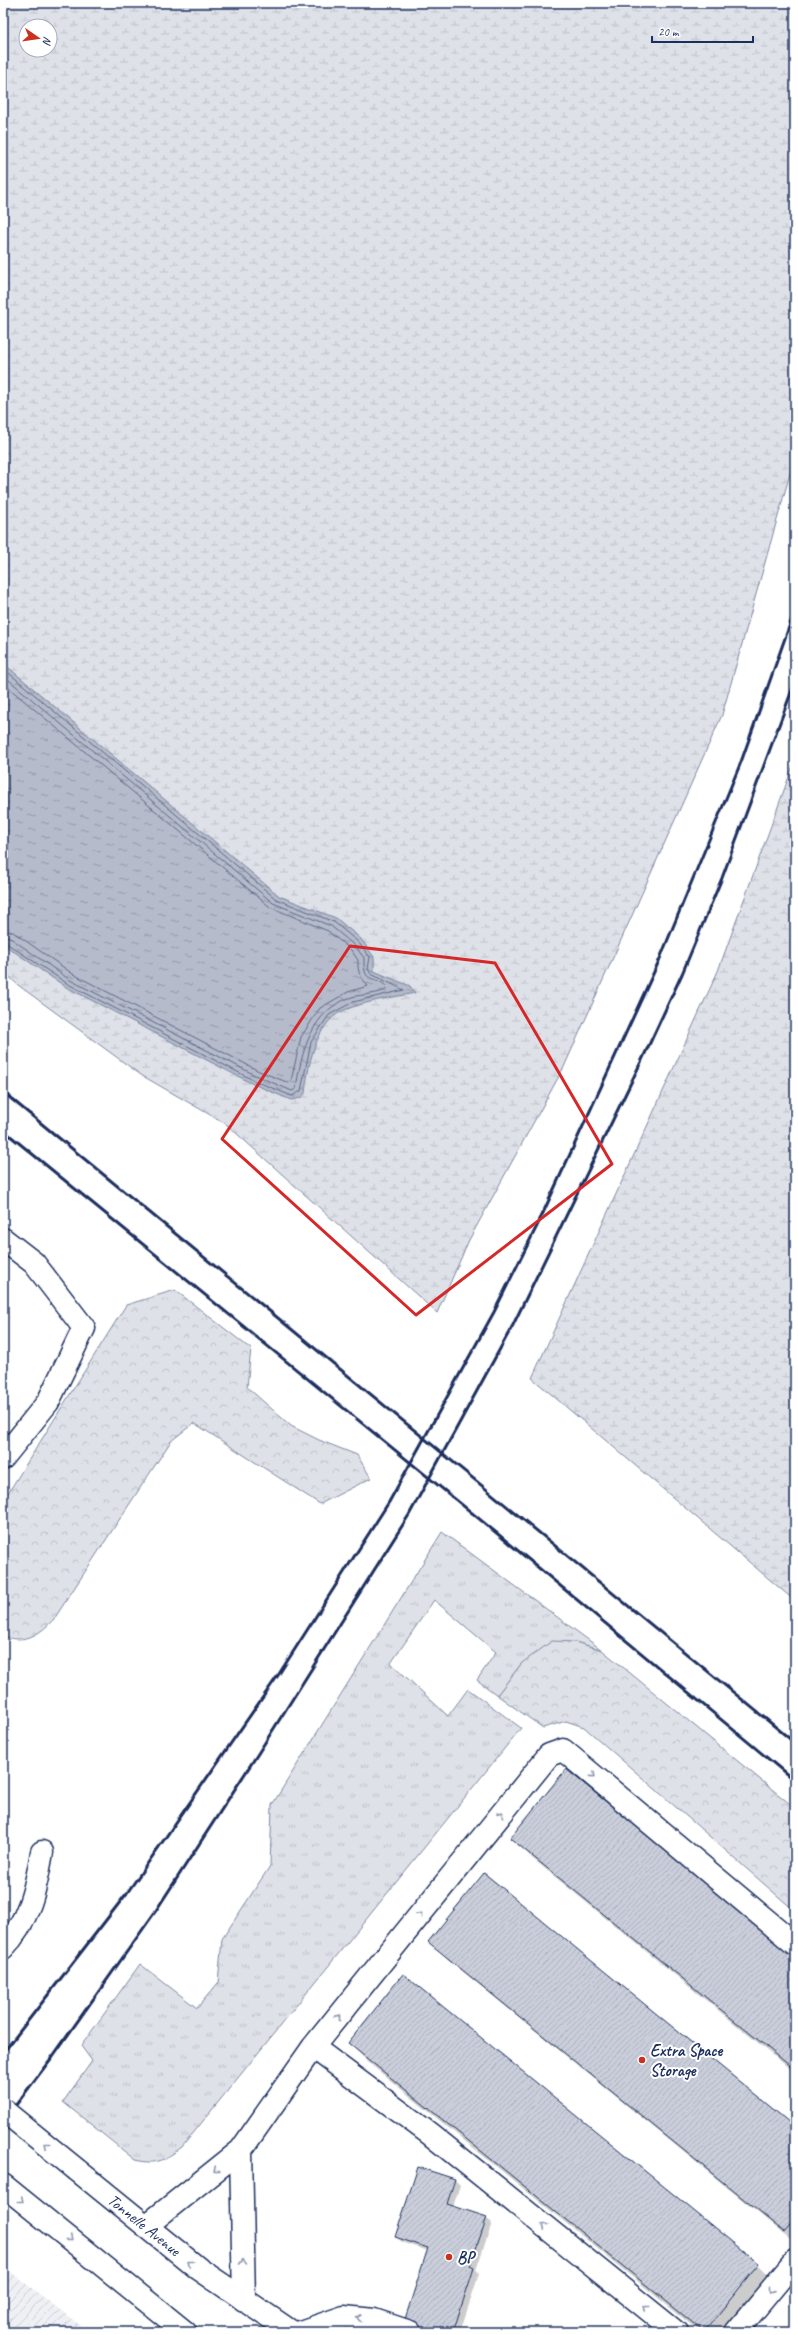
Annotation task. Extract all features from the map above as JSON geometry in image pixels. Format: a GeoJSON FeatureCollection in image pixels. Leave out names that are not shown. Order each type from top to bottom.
{"type":"FeatureCollection","features":[{"type":"Feature","properties":{"kind":"main road"},"geometry":{"type":"LineString","coordinates":[[3,1239],[34,1263],[84,1328],[48,1402],[3,1458]]}},
{"type":"Feature","properties":{"kind":"main road"},"geometry":{"type":"LineString","coordinates":[[146,2226],[241,2150],[313,2047],[549,1755],[563,1750],[795,1944]]}},
{"type":"Feature","properties":{"kind":"main road"},"geometry":{"type":"LineString","coordinates":[[3,1948],[20,1927],[28,1909],[36,1886],[42,1852]]}},
{"type":"Feature","properties":{"kind":"main road"},"geometry":{"type":"LineString","coordinates":[[313,2047],[430,2134],[676,2332]]}},
{"type":"Feature","properties":{"kind":"main road","name":"Tonnelle Avenue"},"geometry":{"type":"LineString","coordinates":[[3,2110],[199,2270],[292,2332]]}},
{"type":"Feature","properties":{"kind":"main road"},"geometry":{"type":"LineString","coordinates":[[241,2150],[244,2301]]}},
{"type":"Feature","properties":{"kind":"main road"},"geometry":{"type":"LineString","coordinates":[[3,2185],[185,2332]]}},
{"type":"Feature","properties":{"kind":"main road"},"geometry":{"type":"LineString","coordinates":[[736,2332],[795,2261]]}},
{"type":"Feature","properties":{"kind":"main road"},"geometry":{"type":"LineString","coordinates":[[300,2332],[344,2317],[374,2320],[410,2332]]}},
{"type":"Feature","properties":{"kind":"highlighted area"},"geometry":{"type":"Polygon","coordinates":[[[350,946],[495,963],[612,1164],[416,1315],[222,1139],[350,946]]]}},
{"type":"Feature","properties":{"kind":"shaded area"},"geometry":{"type":"Polygon","coordinates":[[[3,2266],[47,2300],[89,2332],[3,2332],[3,2266]]]}},
{"type":"Feature","properties":{"kind":"green space"},"geometry":{"type":"Polygon","coordinates":[[[3,3],[795,3],[795,456],[722,715],[564,1067],[469,1240],[437,1313],[226,1124],[141,1075],[18,985],[3,971],[3,3]]]}},
{"type":"Feature","properties":{"kind":"green space"},"geometry":{"type":"Polygon","coordinates":[[[795,760],[795,1601],[532,1378],[718,971],[795,760]]]}},
{"type":"Feature","properties":{"kind":"green space"},"geometry":{"type":"Polygon","coordinates":[[[175,1290],[251,1349],[247,1387],[291,1426],[319,1440],[357,1455],[371,1478],[320,1504],[194,1423],[171,1441],[54,1619],[37,1634],[25,1638],[18,1639],[3,1636],[3,1501],[126,1305],[175,1290]]]}},
{"type":"Feature","properties":{"kind":"green space"},"geometry":{"type":"Polygon","coordinates":[[[442,1532],[602,1650],[575,1642],[522,1663],[497,1695],[477,1680],[496,1652],[434,1600],[391,1663],[448,1716],[468,1689],[521,1728],[182,2147],[160,2161],[149,2162],[135,2160],[63,2102],[92,2061],[81,2046],[140,1964],[197,2008],[218,1983],[222,1939],[270,1866],[272,1805],[442,1532]]]}},
{"type":"Feature","properties":{"kind":"green space"},"geometry":{"type":"Polygon","coordinates":[[[552,1641],[575,1642],[602,1650],[795,1808],[795,1911],[584,1727],[566,1721],[543,1728],[497,1695],[522,1663],[552,1641]]]}},
{"type":"Feature","properties":{"kind":"water"},"geometry":{"type":"Polygon","coordinates":[[[3,663],[279,896],[336,918],[361,939],[374,957],[374,971],[410,986],[415,993],[358,1005],[347,1009],[331,1019],[320,1035],[312,1054],[305,1093],[301,1098],[291,1100],[253,1084],[66,987],[3,944],[3,663]]]}},
{"type":"Feature","properties":{"kind":"building"},"geometry":{"type":"Polygon","coordinates":[[[566,1769],[795,1956],[795,2070],[510,1838],[566,1769]]]}},
{"type":"Feature","properties":{"kind":"building"},"geometry":{"type":"Polygon","coordinates":[[[484,1873],[795,2127],[795,2219],[784,2232],[428,1942],[484,1873]]]}},
{"type":"Feature","properties":{"kind":"building"},"geometry":{"type":"Polygon","coordinates":[[[403,1974],[759,2264],[704,2332],[348,2043],[403,1974]]]}},
{"type":"Feature","properties":{"kind":"building","name":"BP"},"geometry":{"type":"Polygon","coordinates":[[[418,2167],[455,2179],[447,2204],[487,2217],[470,2266],[474,2268],[453,2332],[423,2332],[403,2325],[428,2248],[395,2237],[418,2167]]]}},
{"type":"Feature","properties":{"kind":"building"},"geometry":{"type":"Polygon","coordinates":[[[3,2325],[13,2332],[3,2332],[3,2325]]]}},
{"type":"Feature","properties":{"kind":"railway"},"geometry":{"type":"LineString","coordinates":[[3,2053],[127,1893],[279,1674],[389,1502],[494,1312],[537,1226],[659,961],[741,762],[795,610]]}},
{"type":"Feature","properties":{"kind":"railway"},"geometry":{"type":"LineString","coordinates":[[3,2122],[53,2056],[155,1912],[259,1752],[409,1515],[513,1325],[642,1060],[682,974],[722,878],[795,682]]}},
{"type":"Feature","properties":{"kind":"railway"},"geometry":{"type":"LineString","coordinates":[[3,1092],[795,1743]]}},
{"type":"Feature","properties":{"kind":"railway"},"geometry":{"type":"LineString","coordinates":[[3,1130],[499,1535],[795,1781]]}},
{"type":"Feature","properties":{"kind":"place","name":"Extra Space Storage"},"geometry":{"type":"Point","coordinates":[642,2060]}},
{"type":"Feature","properties":{"kind":"place","name":"BP"},"geometry":{"type":"Point","coordinates":[449,2257]}}]}
